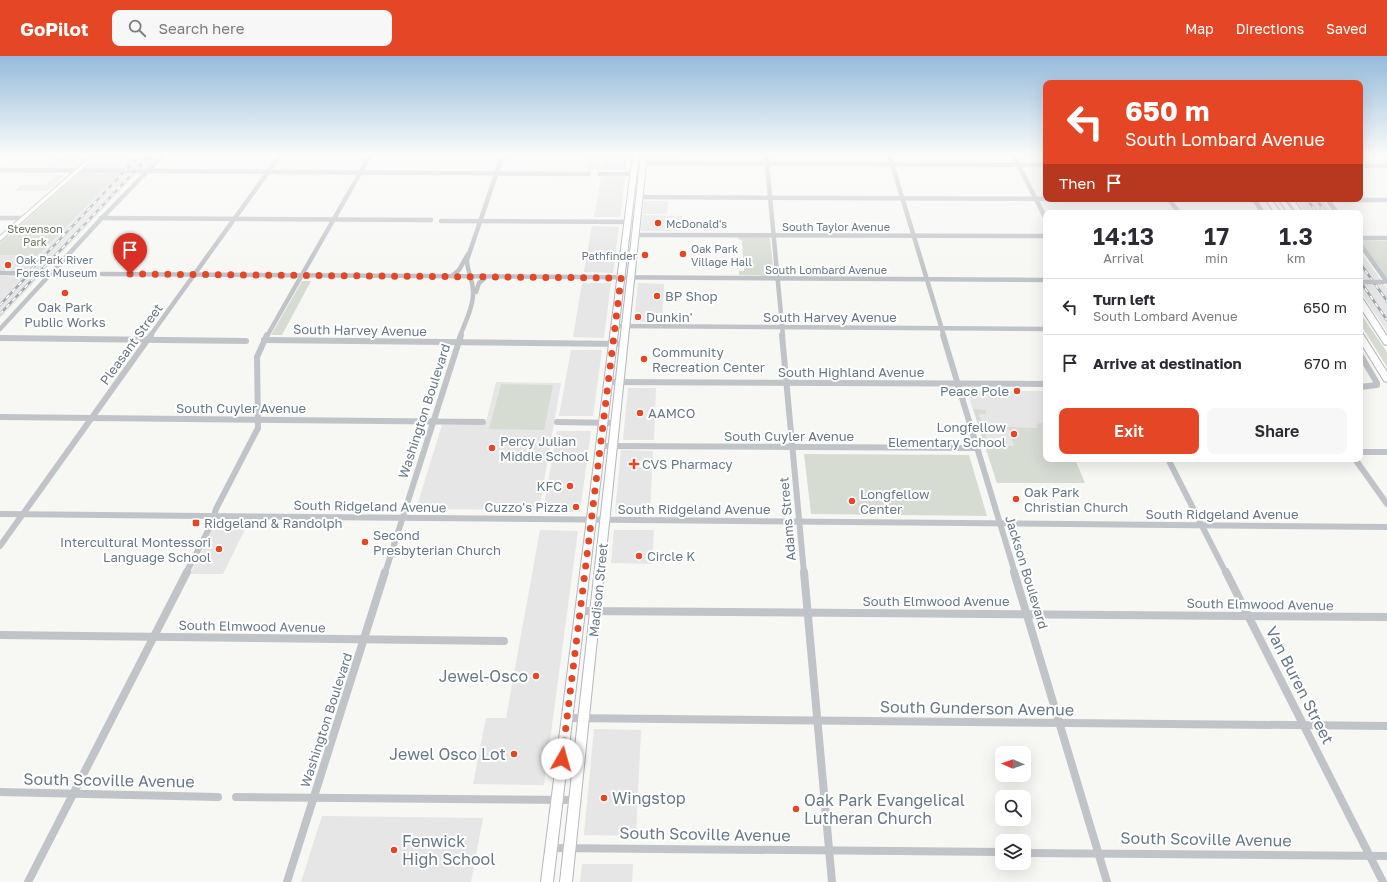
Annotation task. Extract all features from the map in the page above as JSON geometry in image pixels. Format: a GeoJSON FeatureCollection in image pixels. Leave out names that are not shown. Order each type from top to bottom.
{"type":"FeatureCollection","features":[{"type":"Feature","properties":{"kind":"highway"},"geometry":{"type":"LineString","coordinates":[[1363,306],[1387,342]]}},
{"type":"Feature","properties":{"kind":"highway"},"geometry":{"type":"LineString","coordinates":[[1363,341],[1387,379]]}},
{"type":"Feature","properties":{"kind":"main road"},"geometry":{"type":"LineString","coordinates":[[0,239],[53,193]]}},
{"type":"Feature","properties":{"kind":"main road","name":"Madison Street"},"geometry":{"type":"LineString","coordinates":[[547,882],[632,193]]}},
{"type":"Feature","properties":{"kind":"main road","name":"Madison Street"},"geometry":{"type":"LineString","coordinates":[[566,882],[596,611],[604,521],[614,446],[640,193]]}},
{"type":"Feature","properties":{"kind":"street"},"geometry":{"type":"LineString","coordinates":[[0,329],[125,193]]}},
{"type":"Feature","properties":{"kind":"street","name":"Pleasant Street"},"geometry":{"type":"LineString","coordinates":[[0,546],[254,193]]}},
{"type":"Feature","properties":{"kind":"street"},"geometry":{"type":"LineString","coordinates":[[28,882],[211,525],[216,508],[258,428],[257,357],[264,340],[349,193]]}},
{"type":"Feature","properties":{"kind":"street","name":"Washington Boulevard"},"geometry":{"type":"LineString","coordinates":[[287,882],[473,297],[474,287],[467,266],[469,253],[489,193]]}},
{"type":"Feature","properties":{"kind":"street","name":"Adams Street"},"geometry":{"type":"LineString","coordinates":[[770,193],[832,882]]}},
{"type":"Feature","properties":{"kind":"street","name":"Jackson Boulevard"},"geometry":{"type":"LineString","coordinates":[[899,193],[958,383],[1107,882]]}},
{"type":"Feature","properties":{"kind":"street"},"geometry":{"type":"LineString","coordinates":[[1033,193],[1043,213]]}},
{"type":"Feature","properties":{"kind":"street"},"geometry":{"type":"LineString","coordinates":[[631,197],[1043,199]]}},
{"type":"Feature","properties":{"kind":"street"},"geometry":{"type":"LineString","coordinates":[[1363,200],[1387,200]]}},
{"type":"Feature","properties":{"kind":"street"},"geometry":{"type":"LineString","coordinates":[[1329,202],[1335,210]]}},
{"type":"Feature","properties":{"kind":"street"},"geometry":{"type":"LineString","coordinates":[[0,218],[24,218]]}},
{"type":"Feature","properties":{"kind":"street"},"geometry":{"type":"LineString","coordinates":[[101,218],[431,220]]}},
{"type":"Feature","properties":{"kind":"street"},"geometry":{"type":"LineString","coordinates":[[441,221],[637,222]]}},
{"type":"Feature","properties":{"kind":"street","name":"South Taylor Avenue"},"geometry":{"type":"LineString","coordinates":[[626,235],[1043,236]]}},
{"type":"Feature","properties":{"kind":"street"},"geometry":{"type":"LineString","coordinates":[[1363,238],[1387,238]]}},
{"type":"Feature","properties":{"kind":"street"},"geometry":{"type":"LineString","coordinates":[[1363,248],[1386,282]]}},
{"type":"Feature","properties":{"kind":"street"},"geometry":{"type":"LineString","coordinates":[[452,276],[456,275],[460,270],[463,261],[469,253]]}},
{"type":"Feature","properties":{"kind":"street"},"geometry":{"type":"LineString","coordinates":[[0,273],[18,273],[27,275],[50,274]]}},
{"type":"Feature","properties":{"kind":"street","name":"South Lombard Avenue"},"geometry":{"type":"LineString","coordinates":[[102,274],[1043,280]]}},
{"type":"Feature","properties":{"kind":"street"},"geometry":{"type":"LineString","coordinates":[[473,297],[479,283],[486,277]]}},
{"type":"Feature","properties":{"kind":"street"},"geometry":{"type":"LineString","coordinates":[[1363,282],[1386,282]]}},
{"type":"Feature","properties":{"kind":"street","name":"South Harvey Avenue"},"geometry":{"type":"LineString","coordinates":[[615,326],[1043,329]]}},
{"type":"Feature","properties":{"kind":"street"},"geometry":{"type":"LineString","coordinates":[[0,338],[246,341]]}},
{"type":"Feature","properties":{"kind":"street","name":"South Harvey Avenue"},"geometry":{"type":"LineString","coordinates":[[264,340],[624,344]]}},
{"type":"Feature","properties":{"kind":"street"},"geometry":{"type":"LineString","coordinates":[[1363,359],[1376,380],[1377,385],[1363,387]]}},
{"type":"Feature","properties":{"kind":"street","name":"South Highland Avenue"},"geometry":{"type":"LineString","coordinates":[[608,382],[1043,384]]}},
{"type":"Feature","properties":{"kind":"street","name":"South Cuyler Avenue"},"geometry":{"type":"LineString","coordinates":[[0,417],[483,422]]}},
{"type":"Feature","properties":{"kind":"street"},"geometry":{"type":"LineString","coordinates":[[557,422],[616,423]]}},
{"type":"Feature","properties":{"kind":"street","name":"South Cuyler Avenue"},"geometry":{"type":"LineString","coordinates":[[601,446],[977,448]]}},
{"type":"Feature","properties":{"kind":"street"},"geometry":{"type":"LineString","coordinates":[[1363,452],[1387,452]]}},
{"type":"Feature","properties":{"kind":"street","name":"Van Buren Street"},"geometry":{"type":"LineString","coordinates":[[1170,462],[1383,882]]}},
{"type":"Feature","properties":{"kind":"street"},"geometry":{"type":"LineString","coordinates":[[1357,462],[1387,504]]}},
{"type":"Feature","properties":{"kind":"street","name":"South Ridgeland Avenue"},"geometry":{"type":"LineString","coordinates":[[0,514],[592,521],[1387,527]]}},
{"type":"Feature","properties":{"kind":"street","name":"South Elmwood Avenue"},"geometry":{"type":"LineString","coordinates":[[580,611],[1387,617]]}},
{"type":"Feature","properties":{"kind":"street","name":"South Elmwood Avenue"},"geometry":{"type":"LineString","coordinates":[[0,635],[504,641]]}},
{"type":"Feature","properties":{"kind":"street","name":"South Gunderson Avenue"},"geometry":{"type":"LineString","coordinates":[[567,718],[1387,726]]}},
{"type":"Feature","properties":{"kind":"street","name":"South Scoville Avenue"},"geometry":{"type":"LineString","coordinates":[[0,792],[218,797]]}},
{"type":"Feature","properties":{"kind":"street"},"geometry":{"type":"LineString","coordinates":[[236,797],[575,800]]}},
{"type":"Feature","properties":{"kind":"street","name":"South Scoville Avenue"},"geometry":{"type":"LineString","coordinates":[[551,848],[995,852]]}},
{"type":"Feature","properties":{"kind":"street","name":"South Scoville Avenue"},"geometry":{"type":"LineString","coordinates":[[1031,853],[1387,856]]}},
{"type":"Feature","properties":{"kind":"shaded area"},"geometry":{"type":"Polygon","coordinates":[[[98,193],[118,193],[46,269],[11,271],[5,269],[5,271],[0,271],[0,255],[37,256],[98,193]]]}},
{"type":"Feature","properties":{"kind":"shaded area"},"geometry":{"type":"Polygon","coordinates":[[[598,193],[623,193],[620,217],[594,217],[598,193]]]}},
{"type":"Feature","properties":{"kind":"shaded area"},"geometry":{"type":"Polygon","coordinates":[[[644,201],[668,201],[667,214],[643,214],[644,201]]]}},
{"type":"Feature","properties":{"kind":"shaded area"},"geometry":{"type":"Polygon","coordinates":[[[1298,202],[1323,202],[1330,210],[1304,210],[1298,202]]]}},
{"type":"Feature","properties":{"kind":"shaded area"},"geometry":{"type":"Polygon","coordinates":[[[642,215],[682,216],[681,231],[641,231],[642,215]]]}},
{"type":"Feature","properties":{"kind":"shaded area"},"geometry":{"type":"Polygon","coordinates":[[[592,226],[619,227],[613,273],[584,272],[592,226]]]}},
{"type":"Feature","properties":{"kind":"shaded area"},"geometry":{"type":"Polygon","coordinates":[[[1363,255],[1387,288],[1387,331],[1363,295],[1363,255]]]}},
{"type":"Feature","properties":{"kind":"shaded area"},"geometry":{"type":"Polygon","coordinates":[[[0,276],[38,278],[0,318],[0,276]]]}},
{"type":"Feature","properties":{"kind":"shaded area"},"geometry":{"type":"Polygon","coordinates":[[[582,283],[611,283],[604,338],[573,337],[582,283]]]}},
{"type":"Feature","properties":{"kind":"shaded area"},"geometry":{"type":"Polygon","coordinates":[[[638,283],[664,284],[662,322],[634,322],[638,283]]]}},
{"type":"Feature","properties":{"kind":"shaded area"},"geometry":{"type":"Polygon","coordinates":[[[571,350],[602,350],[593,416],[559,416],[571,350]]]}},
{"type":"Feature","properties":{"kind":"shaded area","name":"Percy Julian Middle School"},"geometry":{"type":"Polygon","coordinates":[[[496,382],[561,383],[539,510],[416,509],[442,425],[483,425],[486,422],[496,382]]]}},
{"type":"Feature","properties":{"kind":"shaded area"},"geometry":{"type":"Polygon","coordinates":[[[628,388],[656,388],[654,440],[623,440],[628,388]]]}},
{"type":"Feature","properties":{"kind":"shaded area","name":"Longfellow Elementary School"},"geometry":{"type":"Polygon","coordinates":[[[967,391],[1043,391],[1043,460],[997,483],[967,391]]]}},
{"type":"Feature","properties":{"kind":"shaded area"},"geometry":{"type":"Polygon","coordinates":[[[557,431],[591,431],[580,512],[543,511],[557,431]]]}},
{"type":"Feature","properties":{"kind":"shaded area"},"geometry":{"type":"Polygon","coordinates":[[[621,450],[653,451],[650,513],[615,513],[621,450]]]}},
{"type":"Feature","properties":{"kind":"shaded area","name":"Intercultural Montessori Language School"},"geometry":{"type":"Polygon","coordinates":[[[221,522],[248,523],[223,574],[190,574],[215,525],[221,522]]]}},
{"type":"Feature","properties":{"kind":"shaded area"},"geometry":{"type":"Polygon","coordinates":[[[540,530],[578,531],[544,785],[473,784],[486,718],[506,718],[540,530]]]}},
{"type":"Feature","properties":{"kind":"shaded area"},"geometry":{"type":"Polygon","coordinates":[[[614,530],[654,530],[652,564],[611,563],[614,530]]]}},
{"type":"Feature","properties":{"kind":"shaded area"},"geometry":{"type":"Polygon","coordinates":[[[594,729],[641,730],[636,836],[584,835],[594,729]]]}},
{"type":"Feature","properties":{"kind":"shaded area","name":"Fenwick High School"},"geometry":{"type":"Polygon","coordinates":[[[322,816],[483,818],[471,882],[301,882],[322,816]]]}},
{"type":"Feature","properties":{"kind":"shaded area"},"geometry":{"type":"Polygon","coordinates":[[[582,864],[633,864],[632,882],[580,882],[582,864]]]}},
{"type":"Feature","properties":{"kind":"green space","name":"Stevenson Park"},"geometry":{"type":"Polygon","coordinates":[[[58,193],[100,193],[37,256],[0,255],[0,243],[58,193]]]}},
{"type":"Feature","properties":{"kind":"green space"},"geometry":{"type":"Polygon","coordinates":[[[739,237],[769,237],[774,274],[771,276],[739,275],[739,271],[744,271],[742,240],[738,239],[739,237]]]}},
{"type":"Feature","properties":{"kind":"green space"},"geometry":{"type":"Polygon","coordinates":[[[1363,240],[1387,241],[1387,278],[1363,246],[1363,240]]]}},
{"type":"Feature","properties":{"kind":"green space"},"geometry":{"type":"Polygon","coordinates":[[[302,281],[311,281],[282,335],[271,335],[302,281]]]}},
{"type":"Feature","properties":{"kind":"green space"},"geometry":{"type":"Polygon","coordinates":[[[1363,317],[1387,352],[1387,367],[1363,328],[1363,317]]]}},
{"type":"Feature","properties":{"kind":"green space"},"geometry":{"type":"Polygon","coordinates":[[[501,384],[553,385],[544,430],[489,429],[501,384]]]}},
{"type":"Feature","properties":{"kind":"green space"},"geometry":{"type":"Polygon","coordinates":[[[973,409],[985,410],[986,414],[979,414],[989,446],[1014,446],[1009,429],[1006,427],[1037,428],[1038,423],[1043,424],[1043,462],[1076,462],[1085,483],[997,483],[973,409]]]}},
{"type":"Feature","properties":{"kind":"green space"},"geometry":{"type":"Polygon","coordinates":[[[804,454],[969,455],[987,516],[811,514],[804,454]]]}},
{"type":"Feature","properties":{"kind":"railway"},"geometry":{"type":"LineString","coordinates":[[25,276],[104,193]]}},
{"type":"Feature","properties":{"kind":"railway"},"geometry":{"type":"LineString","coordinates":[[0,314],[115,193]]}},
{"type":"Feature","properties":{"kind":"railway"},"geometry":{"type":"LineString","coordinates":[[1309,202],[1315,210]]}},
{"type":"Feature","properties":{"kind":"railway"},"geometry":{"type":"LineString","coordinates":[[1318,202],[1324,210]]}},
{"type":"Feature","properties":{"kind":"railway"},"geometry":{"type":"LineString","coordinates":[[1363,267],[1387,301]]}},
{"type":"Feature","properties":{"kind":"railway"},"geometry":{"type":"LineString","coordinates":[[0,305],[30,273]]}},
{"type":"Feature","properties":{"kind":"railway"},"geometry":{"type":"LineString","coordinates":[[1363,285],[1387,320]]}},
{"type":"Feature","properties":{"kind":"place","name":"McDonald's"},"geometry":{"type":"Point","coordinates":[658,223]}},
{"type":"Feature","properties":{"kind":"place","name":"Oak Park Village Hall"},"geometry":{"type":"Point","coordinates":[683,254]}},
{"type":"Feature","properties":{"kind":"place","name":"Pathfinder"},"geometry":{"type":"Point","coordinates":[645,255]}},
{"type":"Feature","properties":{"kind":"place","name":"Oak Park River Forest Museum"},"geometry":{"type":"Point","coordinates":[8,265]}},
{"type":"Feature","properties":{"kind":"place","name":"Oak Park Public Works"},"geometry":{"type":"Point","coordinates":[65,293]}},
{"type":"Feature","properties":{"kind":"place","name":"BP Shop"},"geometry":{"type":"Point","coordinates":[657,296]}},
{"type":"Feature","properties":{"kind":"place","name":"Dunkin'"},"geometry":{"type":"Point","coordinates":[638,317]}},
{"type":"Feature","properties":{"kind":"place","name":"Community Recreation Center"},"geometry":{"type":"Point","coordinates":[644,359]}},
{"type":"Feature","properties":{"kind":"place","name":"Peace Pole"},"geometry":{"type":"Point","coordinates":[1017,391]}},
{"type":"Feature","properties":{"kind":"place","name":"AAMCO"},"geometry":{"type":"Point","coordinates":[640,413]}},
{"type":"Feature","properties":{"kind":"place","name":"Longfellow Elementary School"},"geometry":{"type":"Point","coordinates":[1014,434]}},
{"type":"Feature","properties":{"kind":"place","name":"Percy Julian Middle School"},"geometry":{"type":"Point","coordinates":[492,448]}},
{"type":"Feature","properties":{"kind":"place","name":"CVS Pharmacy"},"geometry":{"type":"Point","coordinates":[634,464]}},
{"type":"Feature","properties":{"kind":"place","name":"KFC"},"geometry":{"type":"Point","coordinates":[570,486]}},
{"type":"Feature","properties":{"kind":"place","name":"Oak Park Christian Church"},"geometry":{"type":"Point","coordinates":[1016,499]}},
{"type":"Feature","properties":{"kind":"place","name":"Longfellow Center"},"geometry":{"type":"Point","coordinates":[852,501]}},
{"type":"Feature","properties":{"kind":"place","name":"Cuzzo's Pizza"},"geometry":{"type":"Point","coordinates":[576,507]}},
{"type":"Feature","properties":{"kind":"place","name":"Ridgeland & Randolph"},"geometry":{"type":"Point","coordinates":[196,523]}},
{"type":"Feature","properties":{"kind":"place","name":"Second Presbyterian Church"},"geometry":{"type":"Point","coordinates":[365,542]}},
{"type":"Feature","properties":{"kind":"place","name":"Intercultural Montessori Language School"},"geometry":{"type":"Point","coordinates":[219,549]}},
{"type":"Feature","properties":{"kind":"place","name":"Circle K"},"geometry":{"type":"Point","coordinates":[639,556]}},
{"type":"Feature","properties":{"kind":"place","name":"Jewel-Osco"},"geometry":{"type":"Point","coordinates":[536,676]}},
{"type":"Feature","properties":{"kind":"place","name":"Jewel Osco Lot"},"geometry":{"type":"Point","coordinates":[514,754]}},
{"type":"Feature","properties":{"kind":"place","name":"Wingstop"},"geometry":{"type":"Point","coordinates":[604,798]}},
{"type":"Feature","properties":{"kind":"place","name":"Oak Park Evangelical Lutheran Church"},"geometry":{"type":"Point","coordinates":[796,809]}},
{"type":"Feature","properties":{"kind":"place","name":"Fenwick High School"},"geometry":{"type":"Point","coordinates":[394,850]}},
{"type":"Feature","properties":{"kind":"route"},"geometry":{"type":"LineString","coordinates":[[130,274],[621,278],[562,759]]}}]}
